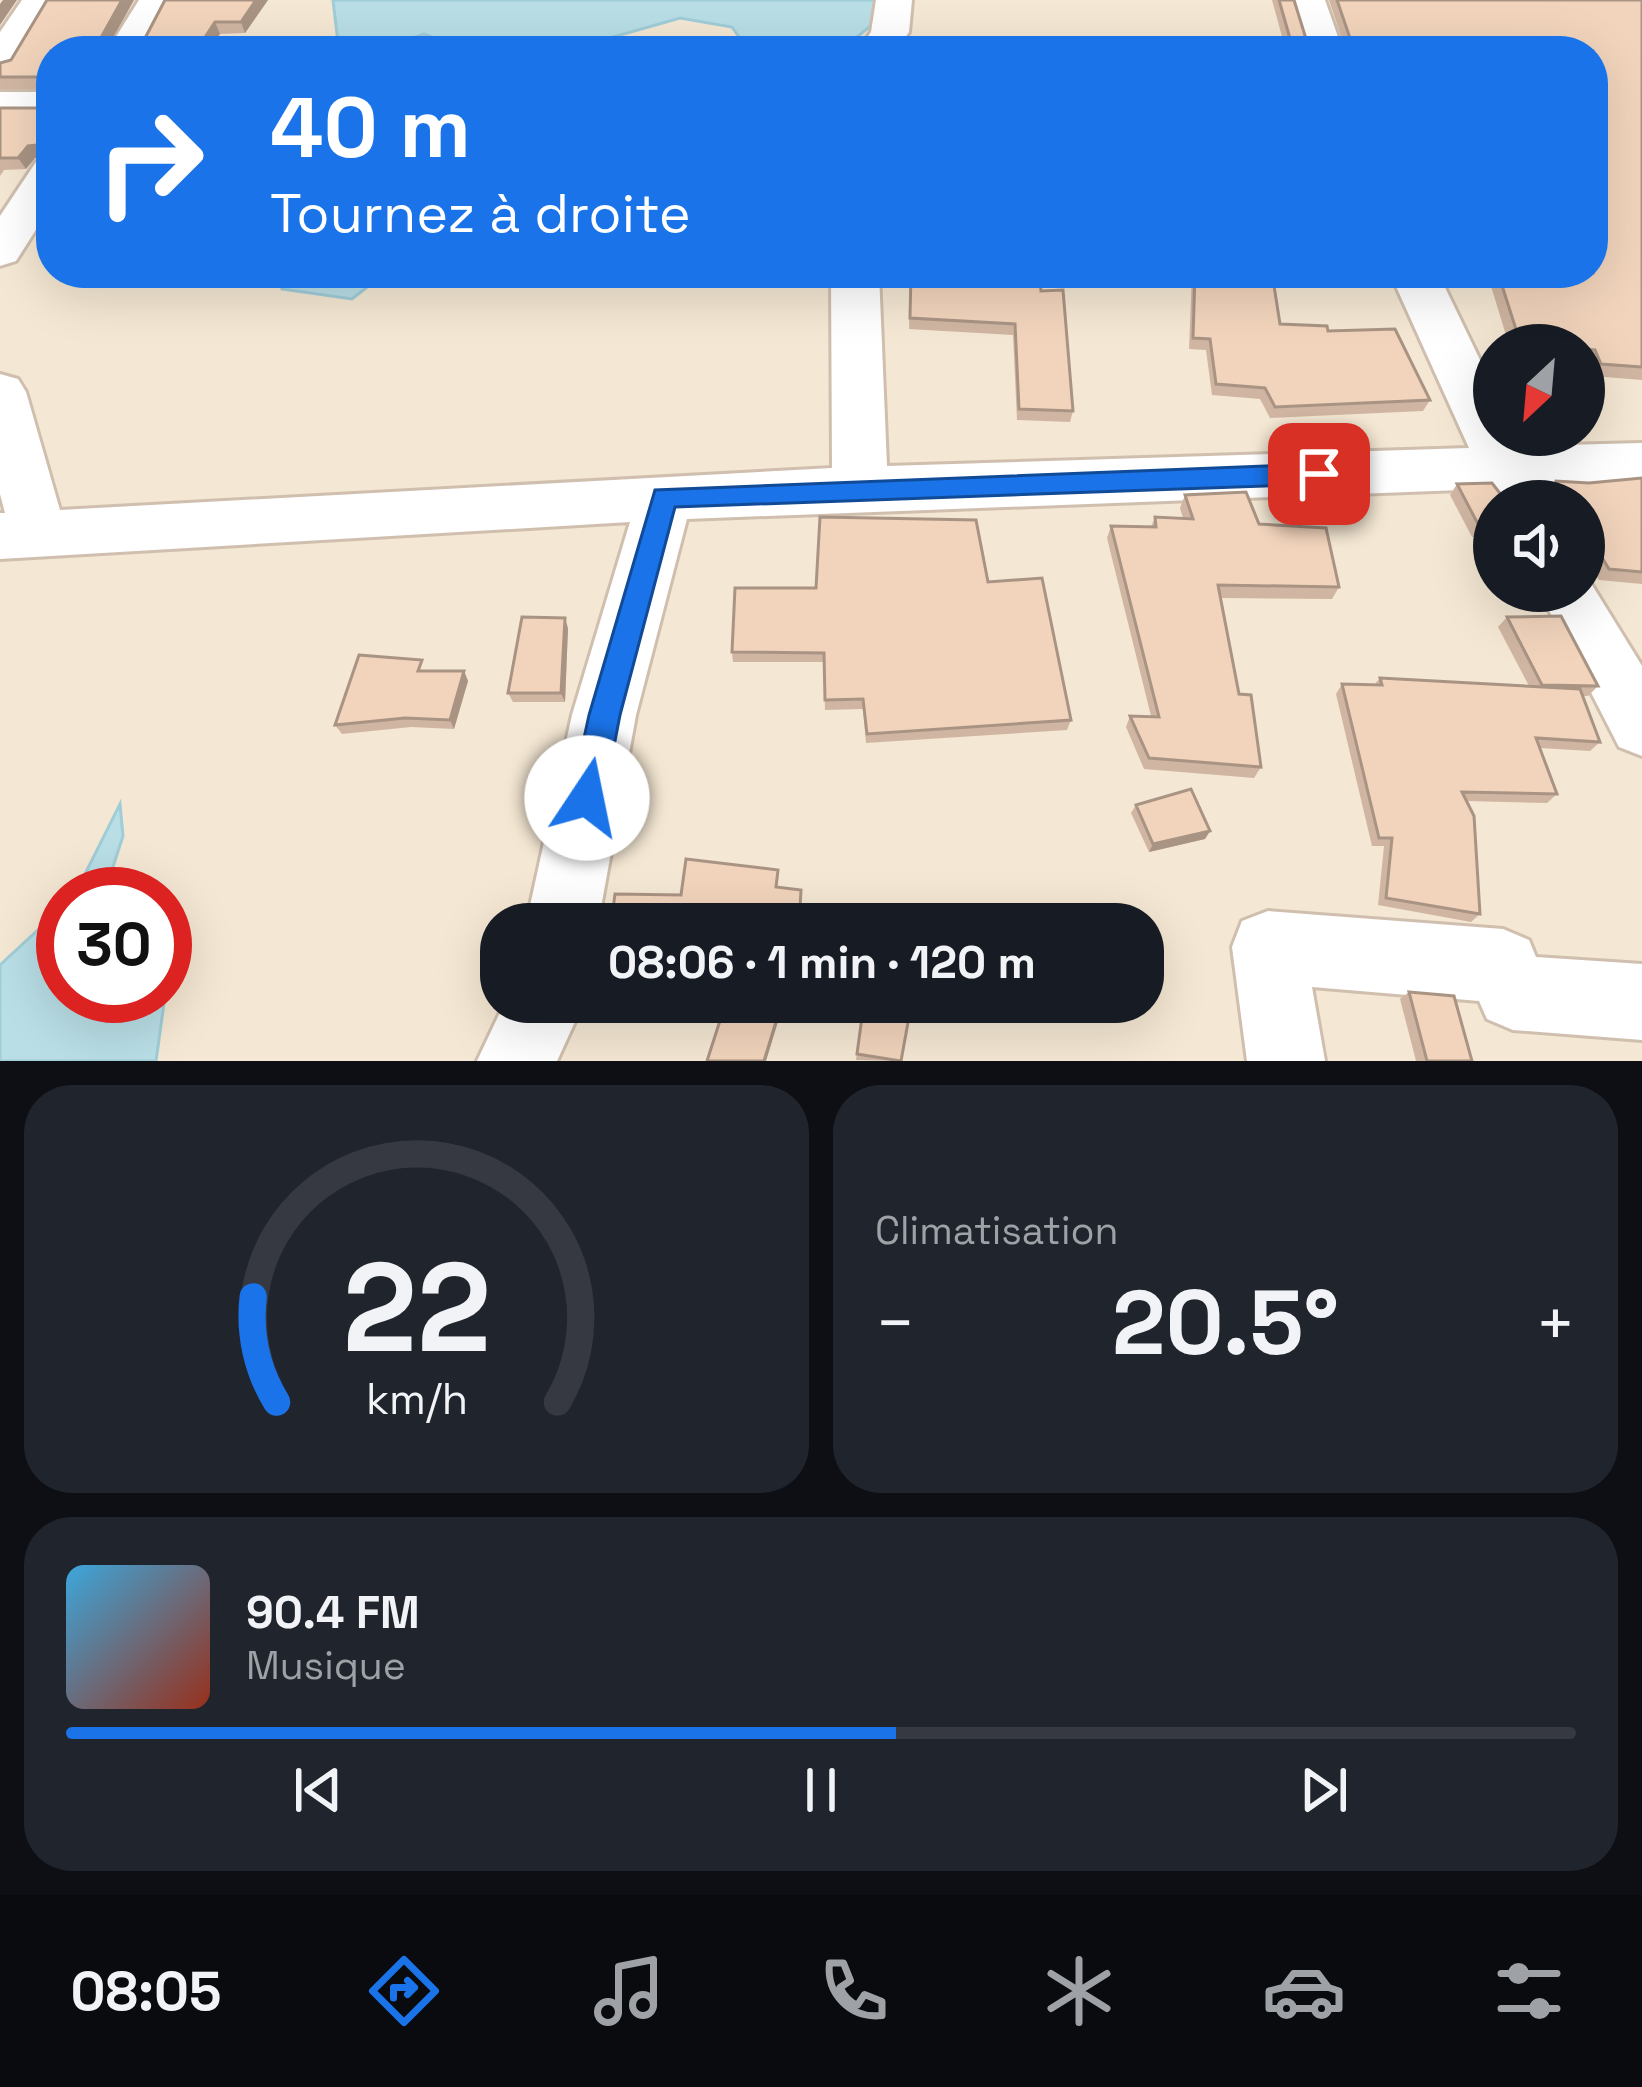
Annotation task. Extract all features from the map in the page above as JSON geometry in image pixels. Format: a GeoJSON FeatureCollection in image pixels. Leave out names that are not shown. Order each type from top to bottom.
{"type":"FeatureCollection","features":[{"type":"Feature","properties":{"kind":"street"},"geometry":{"type":"LineString","coordinates":[[0,61],[40,0]]}},
{"type":"Feature","properties":{"kind":"street"},"geometry":{"type":"LineString","coordinates":[[135,36],[157,0]]}},
{"type":"Feature","properties":{"kind":"street"},"geometry":{"type":"LineString","coordinates":[[887,36],[894,0]]}},
{"type":"Feature","properties":{"kind":"street"},"geometry":{"type":"LineString","coordinates":[[1307,0],[1319,36]]}},
{"type":"Feature","properties":{"kind":"street"},"geometry":{"type":"LineString","coordinates":[[0,104],[36,104]]}},
{"type":"Feature","properties":{"kind":"street"},"geometry":{"type":"LineString","coordinates":[[0,251],[36,195]]}},
{"type":"Feature","properties":{"kind":"street"},"geometry":{"type":"LineString","coordinates":[[855,288],[860,488]]}},
{"type":"Feature","properties":{"kind":"street"},"geometry":{"type":"LineString","coordinates":[[1421,288],[1510,480]]}},
{"type":"Feature","properties":{"kind":"street"},"geometry":{"type":"LineString","coordinates":[[0,392],[19,534],[860,488],[1473,485]]}},
{"type":"Feature","properties":{"kind":"street"},"geometry":{"type":"LineString","coordinates":[[1542,480],[1642,463]]}},
{"type":"Feature","properties":{"kind":"street"},"geometry":{"type":"LineString","coordinates":[[566,903],[604,715],[665,497]]}},
{"type":"Feature","properties":{"kind":"street"},"geometry":{"type":"LineString","coordinates":[[1580,612],[1642,727]]}},
{"type":"Feature","properties":{"kind":"street"},"geometry":{"type":"LineString","coordinates":[[1286,1061],[1268,947],[1503,966],[1513,993],[1642,1002]]}},
{"type":"Feature","properties":{"kind":"street"},"geometry":{"type":"LineString","coordinates":[[516,1061],[535,1023]]}},
{"type":"Feature","properties":{"kind":"shaded area"},"geometry":{"type":"Polygon","coordinates":[[[0,0],[1642,0],[1642,1061],[0,1061],[0,0]]]}},
{"type":"Feature","properties":{"kind":"water"},"geometry":{"type":"Polygon","coordinates":[[[333,0],[880,0],[879,19],[858,36],[738,36],[732,27],[680,18],[617,36],[337,36],[333,0]]]}},
{"type":"Feature","properties":{"kind":"water"},"geometry":{"type":"Polygon","coordinates":[[[282,288],[366,288],[352,299],[282,288]]]}},
{"type":"Feature","properties":{"kind":"water"},"geometry":{"type":"Polygon","coordinates":[[[120,804],[123,836],[113,867],[88,867],[120,804]]]}},
{"type":"Feature","properties":{"kind":"water"},"geometry":{"type":"Polygon","coordinates":[[[36,932],[36,1023],[161,1023],[156,1061],[0,1061],[0,965],[36,932]]]}},
{"type":"Feature","properties":{"kind":"building"},"geometry":{"type":"Polygon","coordinates":[[[47,0],[122,0],[102,36],[36,36],[36,77],[0,77],[0,63],[11,60],[47,0]]]}},
{"type":"Feature","properties":{"kind":"building"},"geometry":{"type":"Polygon","coordinates":[[[165,0],[256,0],[241,22],[215,22],[206,36],[146,36],[165,0]]]}},
{"type":"Feature","properties":{"kind":"building"},"geometry":{"type":"Polygon","coordinates":[[[1279,0],[1294,0],[1305,36],[1289,36],[1279,0]]]}},
{"type":"Feature","properties":{"kind":"building"},"geometry":{"type":"Polygon","coordinates":[[[1337,0],[1642,0],[1642,367],[1605,364],[1605,324],[1514,324],[1503,288],[1608,288],[1608,36],[1349,36],[1337,0]]]}},
{"type":"Feature","properties":{"kind":"building"},"geometry":{"type":"Polygon","coordinates":[[[0,108],[36,108],[36,145],[28,146],[18,158],[0,158],[0,108]]]}},
{"type":"Feature","properties":{"kind":"building"},"geometry":{"type":"Polygon","coordinates":[[[911,288],[1063,290],[1073,411],[1019,409],[1015,324],[910,318],[911,288]]]}},
{"type":"Feature","properties":{"kind":"building"},"geometry":{"type":"Polygon","coordinates":[[[1195,288],[1274,288],[1280,324],[1327,326],[1328,331],[1395,329],[1430,400],[1275,407],[1265,388],[1216,384],[1210,339],[1193,338],[1195,288]]]}},
{"type":"Feature","properties":{"kind":"building"},"geometry":{"type":"Polygon","coordinates":[[[1642,478],[1642,572],[1609,569],[1605,562],[1605,481],[1642,478]]]}},
{"type":"Feature","properties":{"kind":"building"},"geometry":{"type":"Polygon","coordinates":[[[1457,484],[1473,484],[1473,515],[1457,484]]]}},
{"type":"Feature","properties":{"kind":"building"},"geometry":{"type":"Polygon","coordinates":[[[1246,492],[1259,524],[1326,528],[1339,587],[1218,585],[1239,694],[1251,695],[1261,767],[1149,758],[1130,716],[1159,717],[1111,526],[1156,527],[1155,517],[1193,519],[1185,495],[1246,492]]]}},
{"type":"Feature","properties":{"kind":"building"},"geometry":{"type":"Polygon","coordinates":[[[820,517],[976,520],[988,582],[1042,578],[1071,720],[867,734],[863,699],[825,700],[824,653],[732,652],[735,588],[816,588],[820,517]]]}},
{"type":"Feature","properties":{"kind":"building"},"geometry":{"type":"Polygon","coordinates":[[[1561,616],[1598,686],[1542,685],[1507,617],[1561,616]]]}},
{"type":"Feature","properties":{"kind":"building"},"geometry":{"type":"Polygon","coordinates":[[[522,617],[565,618],[561,693],[508,693],[522,617]]]}},
{"type":"Feature","properties":{"kind":"building"},"geometry":{"type":"Polygon","coordinates":[[[359,655],[422,660],[418,671],[464,671],[450,720],[405,718],[335,725],[359,655]]]}},
{"type":"Feature","properties":{"kind":"building"},"geometry":{"type":"Polygon","coordinates":[[[1380,678],[1580,689],[1600,742],[1536,738],[1557,794],[1462,792],[1474,816],[1480,914],[1386,898],[1392,838],[1379,838],[1342,684],[1382,685],[1380,678]]]}},
{"type":"Feature","properties":{"kind":"building"},"geometry":{"type":"Polygon","coordinates":[[[1191,789],[1210,831],[1153,844],[1136,805],[1191,789]]]}},
{"type":"Feature","properties":{"kind":"building"},"geometry":{"type":"Polygon","coordinates":[[[686,859],[778,870],[776,887],[801,890],[800,903],[614,903],[615,894],[681,895],[686,859]]]}},
{"type":"Feature","properties":{"kind":"building"},"geometry":{"type":"Polygon","coordinates":[[[1409,992],[1454,996],[1472,1061],[1427,1061],[1409,992]]]}},
{"type":"Feature","properties":{"kind":"building"},"geometry":{"type":"Polygon","coordinates":[[[719,1023],[776,1023],[764,1061],[707,1061],[719,1023]]]}},
{"type":"Feature","properties":{"kind":"building"},"geometry":{"type":"Polygon","coordinates":[[[861,1023],[908,1023],[901,1061],[857,1054],[861,1023]]]}},
{"type":"Feature","properties":{"kind":"route"},"geometry":{"type":"LineString","coordinates":[[587,798],[604,715],[665,497],[1319,474]]}}]}
